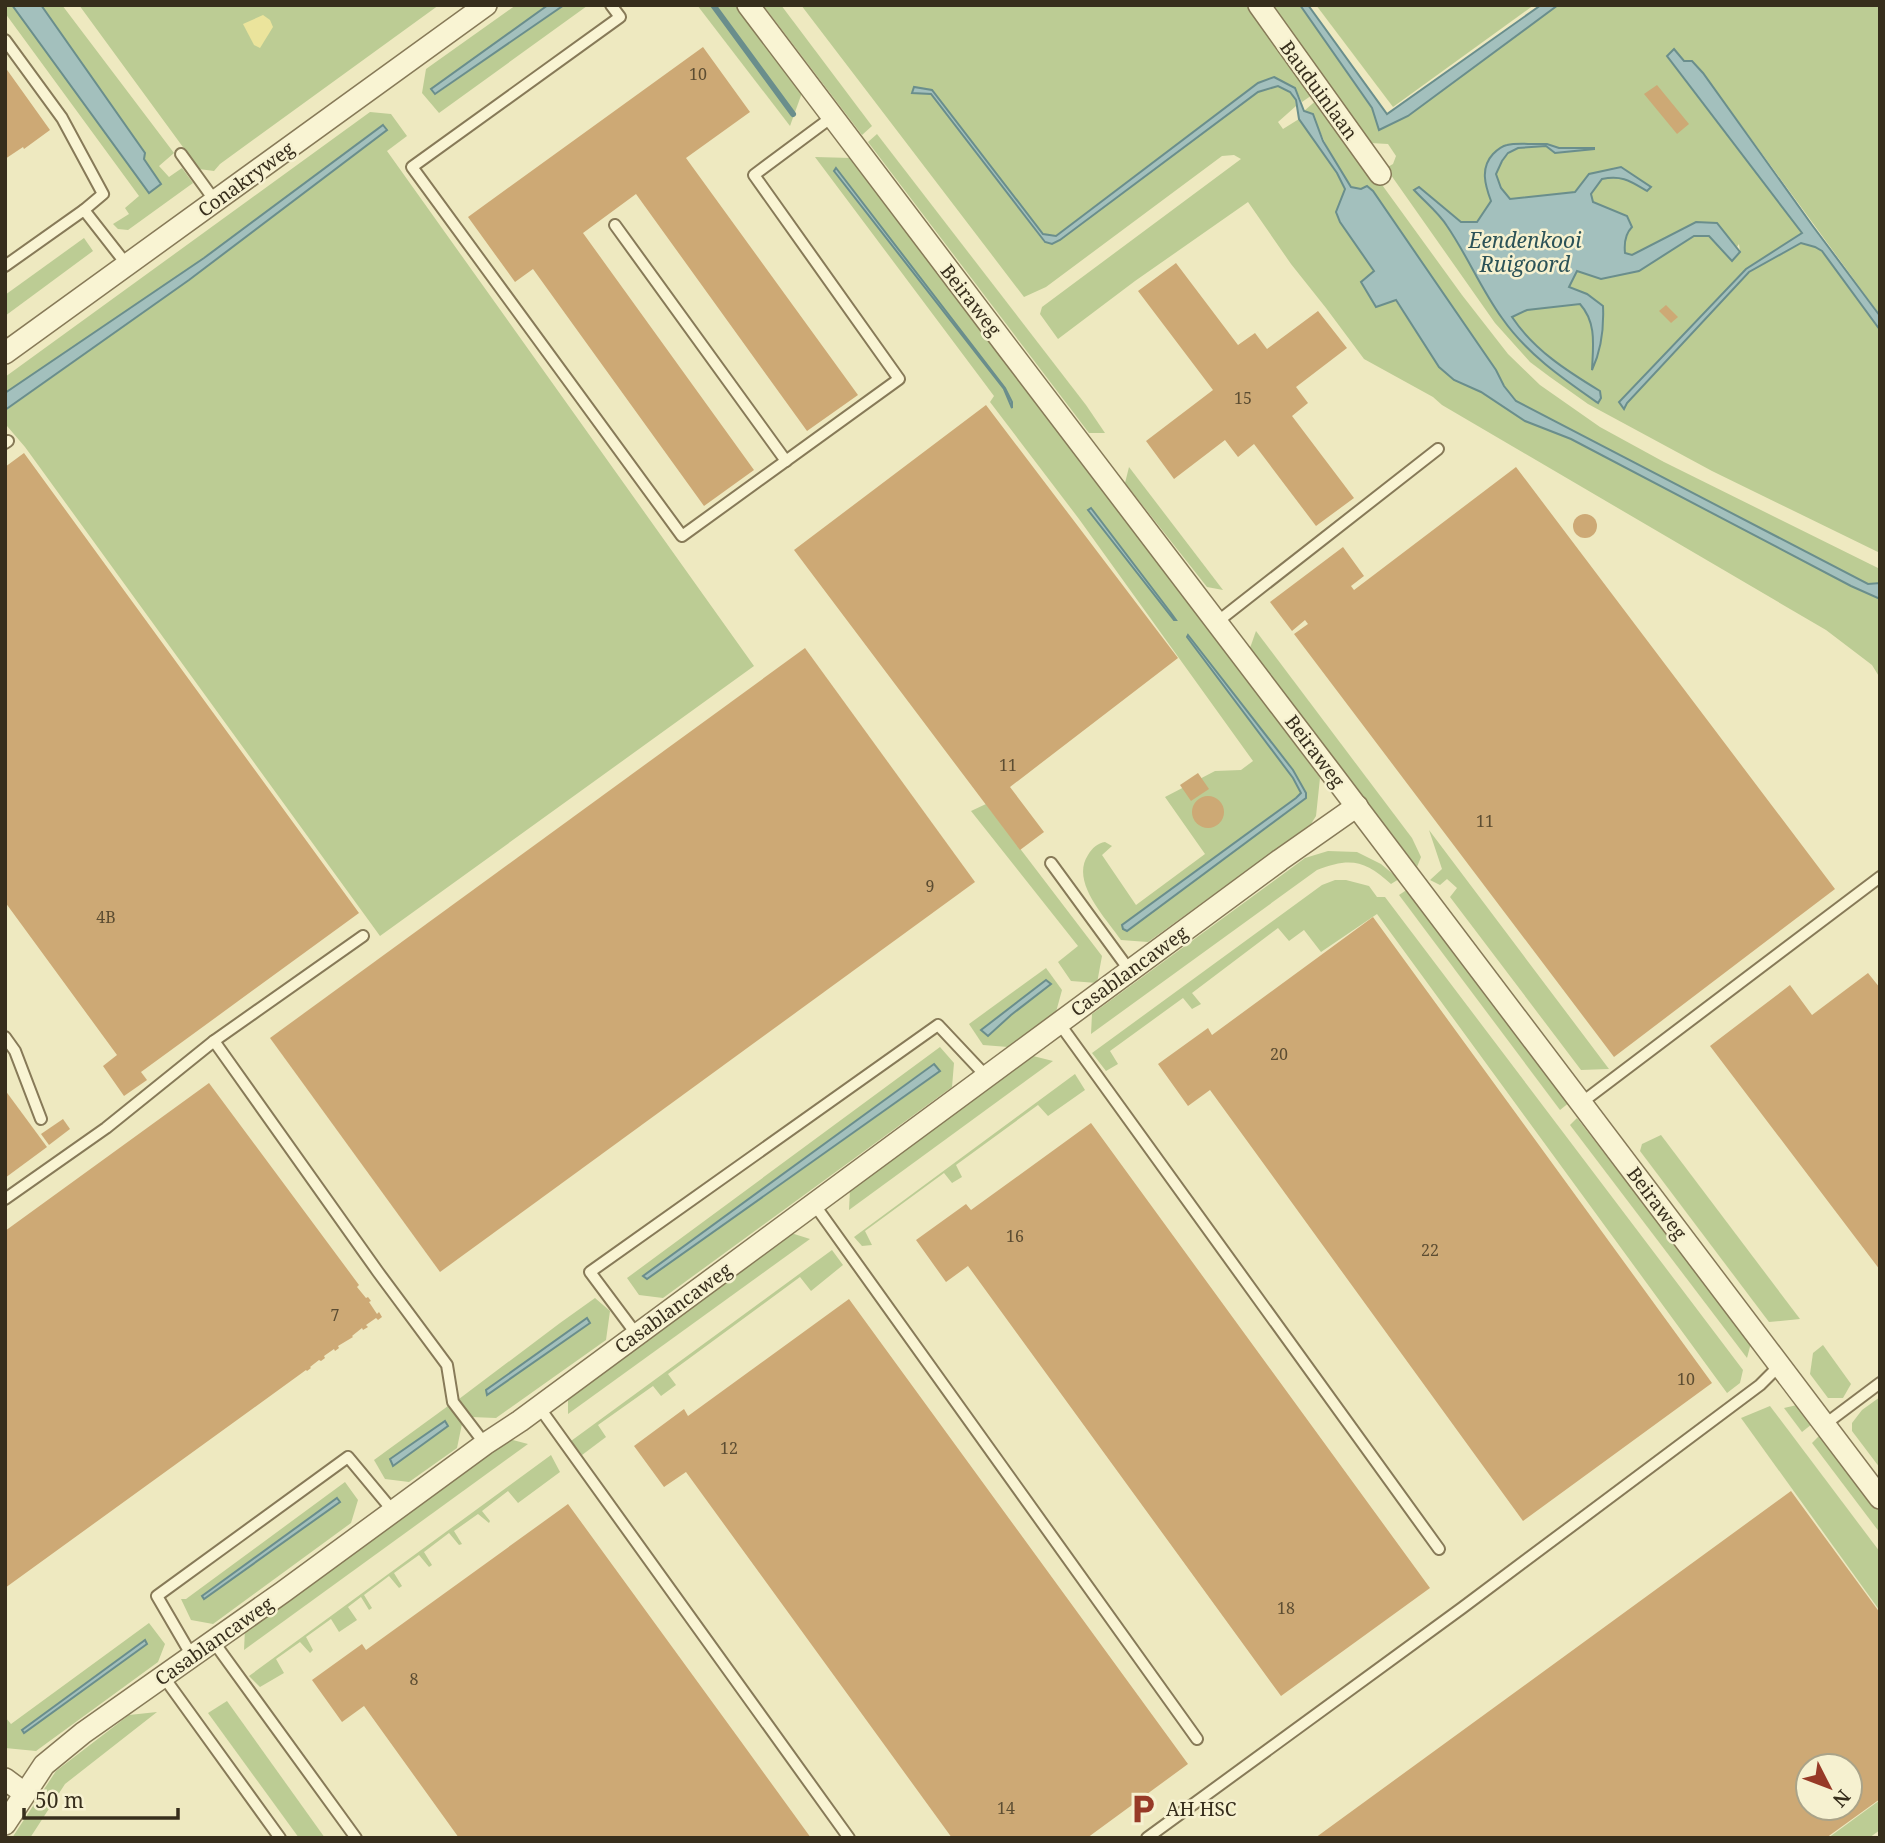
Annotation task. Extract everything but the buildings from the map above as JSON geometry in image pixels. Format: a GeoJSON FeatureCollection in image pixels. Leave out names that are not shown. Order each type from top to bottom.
{"type":"FeatureCollection","features":[{"type":"Feature","properties":{"kind":"street","name":"Conakryweg"},"geometry":{"type":"LineString","coordinates":[[5,353],[486,5]]}},
{"type":"Feature","properties":{"kind":"street","name":"Beiraweg"},"geometry":{"type":"LineString","coordinates":[[748,5],[1880,1498]]}},
{"type":"Feature","properties":{"kind":"street","name":"Bauduinlaan"},"geometry":{"type":"LineString","coordinates":[[1259,5],[1380,174]]}},
{"type":"Feature","properties":{"kind":"street","name":"Casablancaweg"},"geometry":{"type":"LineString","coordinates":[[5,1824],[37,1774],[53,1756],[83,1733],[539,1407],[1357,806]]}},
{"type":"Feature","properties":{"kind":"street"},"geometry":{"type":"LineString","coordinates":[[5,1779],[24,1794]]}},
{"type":"Feature","properties":{"kind":"lane"},"geometry":{"type":"LineString","coordinates":[[611,5],[620,17],[412,167],[682,536],[899,379],[754,175],[832,117]]}},
{"type":"Feature","properties":{"kind":"lane"},"geometry":{"type":"LineString","coordinates":[[5,40],[62,117],[103,194],[84,211],[5,266]]}},
{"type":"Feature","properties":{"kind":"lane"},"geometry":{"type":"LineString","coordinates":[[181,154],[215,201]]}},
{"type":"Feature","properties":{"kind":"lane"},"geometry":{"type":"LineString","coordinates":[[84,211],[127,265]]}},
{"type":"Feature","properties":{"kind":"lane"},"geometry":{"type":"LineString","coordinates":[[615,225],[786,461]]}},
{"type":"Feature","properties":{"kind":"lane"},"geometry":{"type":"LineString","coordinates":[[1217,622],[1438,449]]}},
{"type":"Feature","properties":{"kind":"lane"},"geometry":{"type":"LineString","coordinates":[[1051,863],[1130,971]]}},
{"type":"Feature","properties":{"kind":"lane"},"geometry":{"type":"LineString","coordinates":[[1581,1103],[1880,877]]}},
{"type":"Feature","properties":{"kind":"lane"},"geometry":{"type":"LineString","coordinates":[[5,1199],[106,1128],[214,1041],[363,936]]}},
{"type":"Feature","properties":{"kind":"lane"},"geometry":{"type":"LineString","coordinates":[[1059,1023],[1439,1549]]}},
{"type":"Feature","properties":{"kind":"lane"},"geometry":{"type":"LineString","coordinates":[[637,1335],[590,1272],[938,1025],[986,1076]]}},
{"type":"Feature","properties":{"kind":"lane"},"geometry":{"type":"LineString","coordinates":[[5,1037],[15,1051],[41,1119]]}},
{"type":"Feature","properties":{"kind":"lane"},"geometry":{"type":"LineString","coordinates":[[214,1041],[447,1365],[453,1402],[485,1444]]}},
{"type":"Feature","properties":{"kind":"lane"},"geometry":{"type":"LineString","coordinates":[[814,1204],[1197,1739]]}},
{"type":"Feature","properties":{"kind":"lane"},"geometry":{"type":"LineString","coordinates":[[1147,1838],[1462,1608],[1760,1385],[1779,1366]]}},
{"type":"Feature","properties":{"kind":"lane"},"geometry":{"type":"LineString","coordinates":[[1824,1425],[1880,1383]]}},
{"type":"Feature","properties":{"kind":"lane"},"geometry":{"type":"LineString","coordinates":[[539,1407],[849,1838]]}},
{"type":"Feature","properties":{"kind":"lane"},"geometry":{"type":"LineString","coordinates":[[192,1656],[157,1596],[348,1457],[393,1511]]}},
{"type":"Feature","properties":{"kind":"lane"},"geometry":{"type":"LineString","coordinates":[[213,1641],[356,1838]]}},
{"type":"Feature","properties":{"kind":"lane"},"geometry":{"type":"LineString","coordinates":[[163,1676],[280,1838]]}},
{"type":"Feature","properties":{"kind":"green space"},"geometry":{"type":"Polygon","coordinates":[[[5,5],[12,5],[150,192],[161,184],[144,159],[145,153],[41,5],[62,5],[174,153],[159,166],[169,177],[182,168],[193,183],[128,230],[118,229],[113,224],[129,214],[125,208],[139,196],[5,13],[5,5]]]}},
{"type":"Feature","properties":{"kind":"green space"},"geometry":{"type":"Polygon","coordinates":[[[79,5],[439,5],[214,171],[199,169],[79,5]]]}},
{"type":"Feature","properties":{"kind":"green space"},"geometry":{"type":"Polygon","coordinates":[[[516,5],[548,5],[432,88],[436,94],[564,5],[587,6],[439,113],[422,93],[426,69],[516,5]]]}},
{"type":"Feature","properties":{"kind":"green space"},"geometry":{"type":"Polygon","coordinates":[[[697,5],[738,5],[803,90],[790,126],[697,5]]]}},
{"type":"Feature","properties":{"kind":"green space"},"geometry":{"type":"Polygon","coordinates":[[[763,5],[781,5],[872,126],[862,135],[763,5]]]}},
{"type":"Feature","properties":{"kind":"green space"},"geometry":{"type":"Polygon","coordinates":[[[801,5],[1251,5],[1315,93],[1302,102],[1295,88],[1258,83],[1056,236],[1043,234],[932,90],[912,93],[931,94],[1044,242],[1060,240],[1258,92],[1278,86],[1288,91],[1295,99],[1296,106],[1278,122],[1283,129],[1299,119],[1337,173],[1395,300],[1439,367],[1454,380],[1481,392],[1525,421],[1571,439],[1880,598],[1880,678],[1872,665],[1826,630],[1442,405],[1433,397],[1364,359],[1291,264],[1248,202],[1058,339],[1040,314],[1042,307],[1241,159],[1234,155],[1222,156],[1046,287],[1024,297],[801,5]]]}},
{"type":"Feature","properties":{"kind":"green space"},"geometry":{"type":"Polygon","coordinates":[[[1267,5],[1300,5],[1372,109],[1379,130],[1408,116],[1558,5],[1880,5],[1880,315],[1703,73],[1684,62],[1667,57],[1802,233],[1747,269],[1620,402],[1624,408],[1749,272],[1802,243],[1822,251],[1880,330],[1880,553],[1712,471],[1588,404],[1530,362],[1495,323],[1386,168],[1393,164],[1396,156],[1388,144],[1370,143],[1267,5]],[[1504,145],[1486,187],[1491,201],[1477,222],[1462,222],[1419,187],[1415,191],[1446,224],[1503,320],[1530,351],[1558,375],[1598,402],[1600,391],[1565,370],[1532,343],[1511,317],[1527,310],[1580,304],[1591,327],[1593,368],[1603,318],[1577,291],[1569,287],[1577,271],[1601,278],[1694,236],[1709,236],[1731,260],[1740,252],[1739,244],[1737,247],[1717,224],[1696,222],[1632,255],[1625,253],[1624,244],[1628,231],[1593,202],[1591,194],[1602,179],[1626,180],[1647,191],[1651,187],[1621,167],[1589,174],[1575,192],[1510,199],[1501,188],[1496,174],[1505,158],[1521,148],[1547,145],[1504,145]]]}},
{"type":"Feature","properties":{"kind":"green space"},"geometry":{"type":"Polygon","coordinates":[[[1316,5],[1534,5],[1393,107],[1316,5]]]}},
{"type":"Feature","properties":{"kind":"green space"},"geometry":{"type":"Polygon","coordinates":[[[1319,98],[1462,295],[1508,354],[1540,385],[1600,427],[1664,462],[1880,569],[1880,583],[1868,584],[1516,401],[1496,370],[1361,189],[1351,188],[1330,152],[1313,114],[1304,111],[1319,98]]]}},
{"type":"Feature","properties":{"kind":"green space"},"geometry":{"type":"Polygon","coordinates":[[[370,112],[391,114],[407,136],[387,151],[754,666],[380,936],[25,447],[5,426],[5,411],[189,280],[386,130],[382,125],[204,258],[5,393],[5,377],[370,112]]]}},
{"type":"Feature","properties":{"kind":"green space"},"geometry":{"type":"Polygon","coordinates":[[[877,134],[1105,433],[1089,433],[868,142],[877,134]]]}},
{"type":"Feature","properties":{"kind":"green space"},"geometry":{"type":"Polygon","coordinates":[[[815,157],[852,158],[1196,610],[1320,778],[1316,816],[1311,824],[1148,942],[1121,940],[1099,911],[1083,877],[1088,855],[1100,843],[1105,842],[1112,846],[1102,855],[1136,905],[1205,854],[1165,797],[1215,771],[1241,770],[1253,761],[1079,519],[990,402],[994,396],[815,157]],[[835,171],[1004,389],[1011,406],[1005,388],[835,171]],[[1091,508],[1088,510],[1176,620],[1091,508]],[[1188,635],[1293,778],[1301,793],[1123,925],[1123,929],[1127,930],[1305,798],[1306,793],[1293,770],[1188,635]]]}},
{"type":"Feature","properties":{"kind":"green space"},"geometry":{"type":"Polygon","coordinates":[[[84,238],[93,251],[5,316],[5,295],[84,238]]]}},
{"type":"Feature","properties":{"kind":"green space"},"geometry":{"type":"Polygon","coordinates":[[[1129,467],[1223,590],[1207,587],[1125,483],[1129,467]]]}},
{"type":"Feature","properties":{"kind":"green space"},"geometry":{"type":"Polygon","coordinates":[[[1256,631],[1412,838],[1421,857],[1417,867],[1250,648],[1256,631]]]}},
{"type":"Feature","properties":{"kind":"green space"},"geometry":{"type":"Polygon","coordinates":[[[986,804],[1102,956],[1097,983],[1071,981],[1058,962],[1078,946],[971,811],[986,804]]]}},
{"type":"Feature","properties":{"kind":"green space"},"geometry":{"type":"Polygon","coordinates":[[[1429,830],[1609,1069],[1581,1070],[1450,897],[1457,888],[1447,879],[1440,885],[1430,880],[1442,869],[1429,830]]]}},
{"type":"Feature","properties":{"kind":"green space"},"geometry":{"type":"Polygon","coordinates":[[[1328,851],[1357,852],[1381,864],[1399,879],[1391,884],[1373,870],[1348,862],[1317,870],[1091,1034],[1092,1014],[1305,858],[1328,851]]]}},
{"type":"Feature","properties":{"kind":"green space"},"geometry":{"type":"Polygon","coordinates":[[[1335,880],[1369,886],[1377,897],[1385,897],[1743,1370],[1740,1383],[1727,1393],[1377,914],[1321,952],[1304,930],[1289,941],[1278,928],[1192,993],[1201,1004],[1192,1009],[1183,998],[1110,1051],[1118,1064],[1106,1071],[1092,1053],[1322,885],[1335,880]]]}},
{"type":"Feature","properties":{"kind":"green space"},"geometry":{"type":"Polygon","coordinates":[[[1408,889],[1570,1102],[1560,1110],[1399,895],[1408,889]]]}},
{"type":"Feature","properties":{"kind":"green space"},"geometry":{"type":"Polygon","coordinates":[[[1046,968],[1062,990],[1056,1012],[1008,1047],[983,1045],[969,1024],[1046,968]]]}},
{"type":"Feature","properties":{"kind":"green space"},"geometry":{"type":"Polygon","coordinates":[[[940,1047],[954,1063],[952,1087],[663,1298],[639,1295],[627,1278],[940,1047]],[[933,1064],[644,1276],[647,1279],[940,1072],[933,1064]]]}},
{"type":"Feature","properties":{"kind":"green space"},"geometry":{"type":"Polygon","coordinates":[[[1033,1056],[1053,1061],[849,1210],[850,1189],[1033,1056]]]}},
{"type":"Feature","properties":{"kind":"green space"},"geometry":{"type":"Polygon","coordinates":[[[1075,1074],[1085,1090],[1048,1116],[1038,1105],[956,1165],[962,1177],[952,1183],[944,1173],[865,1231],[872,1245],[862,1246],[854,1237],[1075,1074]]]}},
{"type":"Feature","properties":{"kind":"green space"},"geometry":{"type":"Polygon","coordinates":[[[1577,1118],[1751,1343],[1747,1358],[1570,1125],[1577,1118]]]}},
{"type":"Feature","properties":{"kind":"green space"},"geometry":{"type":"Polygon","coordinates":[[[1661,1135],[1800,1319],[1769,1322],[1640,1151],[1642,1144],[1661,1135]]]}},
{"type":"Feature","properties":{"kind":"green space"},"geometry":{"type":"Polygon","coordinates":[[[791,1233],[810,1239],[568,1414],[568,1397],[791,1233]]]}},
{"type":"Feature","properties":{"kind":"green space"},"geometry":{"type":"Polygon","coordinates":[[[832,1250],[843,1265],[811,1291],[800,1277],[668,1374],[676,1385],[661,1396],[653,1386],[598,1425],[606,1437],[582,1455],[571,1441],[832,1250]]]}},
{"type":"Feature","properties":{"kind":"green space"},"geometry":{"type":"Polygon","coordinates":[[[595,1298],[610,1311],[606,1340],[496,1418],[471,1417],[459,1399],[595,1298]],[[587,1318],[486,1390],[487,1394],[589,1323],[587,1318]]]}},
{"type":"Feature","properties":{"kind":"green space"},"geometry":{"type":"Polygon","coordinates":[[[1823,1345],[1851,1384],[1843,1398],[1828,1398],[1810,1374],[1813,1353],[1823,1345]]]}},
{"type":"Feature","properties":{"kind":"green space"},"geometry":{"type":"Polygon","coordinates":[[[1880,1397],[1880,1468],[1852,1431],[1852,1423],[1862,1410],[1880,1397]]]}},
{"type":"Feature","properties":{"kind":"green space"},"geometry":{"type":"Polygon","coordinates":[[[1797,1405],[1812,1424],[1802,1432],[1784,1408],[1797,1405]]]}},
{"type":"Feature","properties":{"kind":"green space"},"geometry":{"type":"Polygon","coordinates":[[[448,1406],[462,1424],[457,1448],[409,1482],[385,1479],[374,1460],[448,1406]]]}},
{"type":"Feature","properties":{"kind":"green space"},"geometry":{"type":"Polygon","coordinates":[[[1770,1406],[1880,1552],[1880,1611],[1741,1418],[1770,1406]]]}},
{"type":"Feature","properties":{"kind":"green space"},"geometry":{"type":"Polygon","coordinates":[[[1820,1435],[1880,1513],[1880,1533],[1812,1443],[1820,1435]]]}},
{"type":"Feature","properties":{"kind":"green space"},"geometry":{"type":"Polygon","coordinates":[[[509,1439],[528,1444],[244,1650],[245,1629],[509,1439]]]}},
{"type":"Feature","properties":{"kind":"green space"},"geometry":{"type":"Polygon","coordinates":[[[551,1455],[560,1472],[518,1503],[508,1491],[482,1511],[489,1523],[478,1514],[454,1531],[462,1544],[459,1545],[449,1533],[424,1552],[432,1565],[429,1567],[419,1555],[394,1573],[402,1586],[399,1588],[389,1576],[364,1595],[372,1608],[369,1610],[361,1597],[348,1607],[357,1620],[339,1632],[331,1619],[306,1637],[313,1650],[310,1653],[300,1642],[276,1659],[284,1673],[260,1687],[249,1676],[551,1455]]]}},
{"type":"Feature","properties":{"kind":"green space"},"geometry":{"type":"Polygon","coordinates":[[[345,1482],[358,1500],[351,1523],[213,1624],[191,1620],[181,1599],[186,1599],[345,1482]]]}},
{"type":"Feature","properties":{"kind":"green space"},"geometry":{"type":"Polygon","coordinates":[[[149,1623],[165,1644],[158,1662],[36,1751],[5,1748],[5,1717],[11,1724],[149,1623]],[[144,1640],[22,1730],[147,1643],[144,1640]]]}},
{"type":"Feature","properties":{"kind":"green space"},"geometry":{"type":"Polygon","coordinates":[[[227,1701],[325,1838],[299,1838],[208,1713],[227,1701]]]}},
{"type":"Feature","properties":{"kind":"green space"},"geometry":{"type":"Polygon","coordinates":[[[157,1712],[65,1784],[30,1838],[12,1838],[56,1771],[129,1715],[157,1712]]]}},
{"type":"Feature","properties":{"kind":"green space"},"geometry":{"type":"Polygon","coordinates":[[[1880,1800],[1880,1830],[1869,1838],[1828,1838],[1850,1822],[1864,1822],[1864,1812],[1880,1800]]]}},
{"type":"Feature","properties":{"kind":"sand"},"geometry":{"type":"Polygon","coordinates":[[[263,15],[270,20],[273,27],[260,48],[254,45],[243,24],[263,15]]]}},
{"type":"Feature","properties":{"kind":"water"},"geometry":{"type":"Polygon","coordinates":[[[12,5],[41,5],[145,153],[144,159],[161,184],[149,193],[12,5]]]}},
{"type":"Feature","properties":{"kind":"water"},"geometry":{"type":"Polygon","coordinates":[[[548,5],[564,5],[435,94],[431,89],[548,5]]]}},
{"type":"Feature","properties":{"kind":"water"},"geometry":{"type":"Polygon","coordinates":[[[1300,5],[1308,5],[1387,114],[1541,5],[1558,5],[1408,116],[1379,130],[1372,108],[1300,5]]]}},
{"type":"Feature","properties":{"kind":"water"},"geometry":{"type":"Polygon","coordinates":[[[1674,49],[1684,61],[1692,61],[1703,73],[1880,316],[1880,330],[1822,251],[1801,243],[1749,272],[1624,409],[1619,402],[1746,269],[1802,233],[1667,56],[1674,49]]]}},
{"type":"Feature","properties":{"kind":"water"},"geometry":{"type":"Polygon","coordinates":[[[1274,77],[1295,88],[1304,111],[1313,114],[1323,141],[1351,187],[1361,189],[1367,186],[1373,191],[1516,401],[1868,584],[1880,583],[1880,599],[1571,439],[1525,421],[1481,392],[1454,380],[1439,367],[1396,300],[1376,307],[1361,282],[1374,271],[1336,212],[1345,189],[1337,173],[1299,119],[1296,100],[1290,92],[1278,86],[1258,92],[1052,244],[1045,242],[931,94],[912,93],[914,87],[932,90],[1043,234],[1056,236],[1258,83],[1274,77]]]}},
{"type":"Feature","properties":{"kind":"water"},"geometry":{"type":"Polygon","coordinates":[[[383,125],[387,130],[189,280],[5,410],[5,393],[204,258],[383,125]]]}},
{"type":"Feature","properties":{"kind":"water","name":"Eendenkooi Ruigoord"},"geometry":{"type":"Polygon","coordinates":[[[1517,144],[1547,144],[1559,148],[1594,149],[1555,153],[1546,146],[1518,148],[1508,153],[1496,174],[1501,188],[1510,199],[1575,192],[1589,174],[1621,167],[1651,187],[1647,191],[1626,180],[1609,178],[1602,179],[1591,194],[1593,202],[1627,216],[1632,227],[1625,239],[1625,253],[1632,255],[1696,222],[1717,223],[1740,252],[1732,261],[1709,236],[1694,236],[1639,271],[1601,279],[1577,271],[1569,287],[1587,294],[1603,306],[1601,339],[1592,370],[1592,327],[1580,304],[1527,310],[1512,317],[1541,350],[1600,391],[1601,398],[1598,403],[1546,365],[1522,343],[1494,307],[1444,221],[1414,190],[1419,187],[1461,222],[1477,222],[1491,201],[1485,171],[1489,159],[1496,151],[1517,144]]]}},
{"type":"Feature","properties":{"kind":"water"},"geometry":{"type":"Polygon","coordinates":[[[836,168],[1005,388],[1012,408],[1004,389],[834,171],[836,168]]]}},
{"type":"Feature","properties":{"kind":"water"},"geometry":{"type":"Polygon","coordinates":[[[1091,508],[1176,620],[1088,510],[1091,508]]]}},
{"type":"Feature","properties":{"kind":"water"},"geometry":{"type":"Polygon","coordinates":[[[1188,635],[1293,770],[1306,793],[1306,798],[1127,931],[1122,925],[1301,793],[1293,778],[1188,635]]]}},
{"type":"Feature","properties":{"kind":"water"},"geometry":{"type":"Polygon","coordinates":[[[1046,980],[1051,984],[988,1036],[981,1030],[1046,980]]]}},
{"type":"Feature","properties":{"kind":"water"},"geometry":{"type":"Polygon","coordinates":[[[934,1064],[940,1071],[647,1279],[643,1276],[934,1064]]]}},
{"type":"Feature","properties":{"kind":"water"},"geometry":{"type":"Polygon","coordinates":[[[587,1318],[590,1323],[487,1395],[486,1390],[587,1318]]]}},
{"type":"Feature","properties":{"kind":"water"},"geometry":{"type":"Polygon","coordinates":[[[445,1421],[448,1426],[393,1466],[390,1459],[445,1421]]]}},
{"type":"Feature","properties":{"kind":"water"},"geometry":{"type":"Polygon","coordinates":[[[337,1498],[340,1502],[204,1599],[202,1596],[337,1498]]]}},
{"type":"Feature","properties":{"kind":"water"},"geometry":{"type":"Polygon","coordinates":[[[145,1640],[147,1644],[24,1733],[22,1730],[145,1640]]]}},
{"type":"Feature","properties":{"kind":"waterway"},"geometry":{"type":"LineString","coordinates":[[713,5],[793,114]]}},
{"type":"Feature","properties":{"kind":"place","name":"AH HSC"},"geometry":{"type":"Point","coordinates":[1143,1809]}}]}
